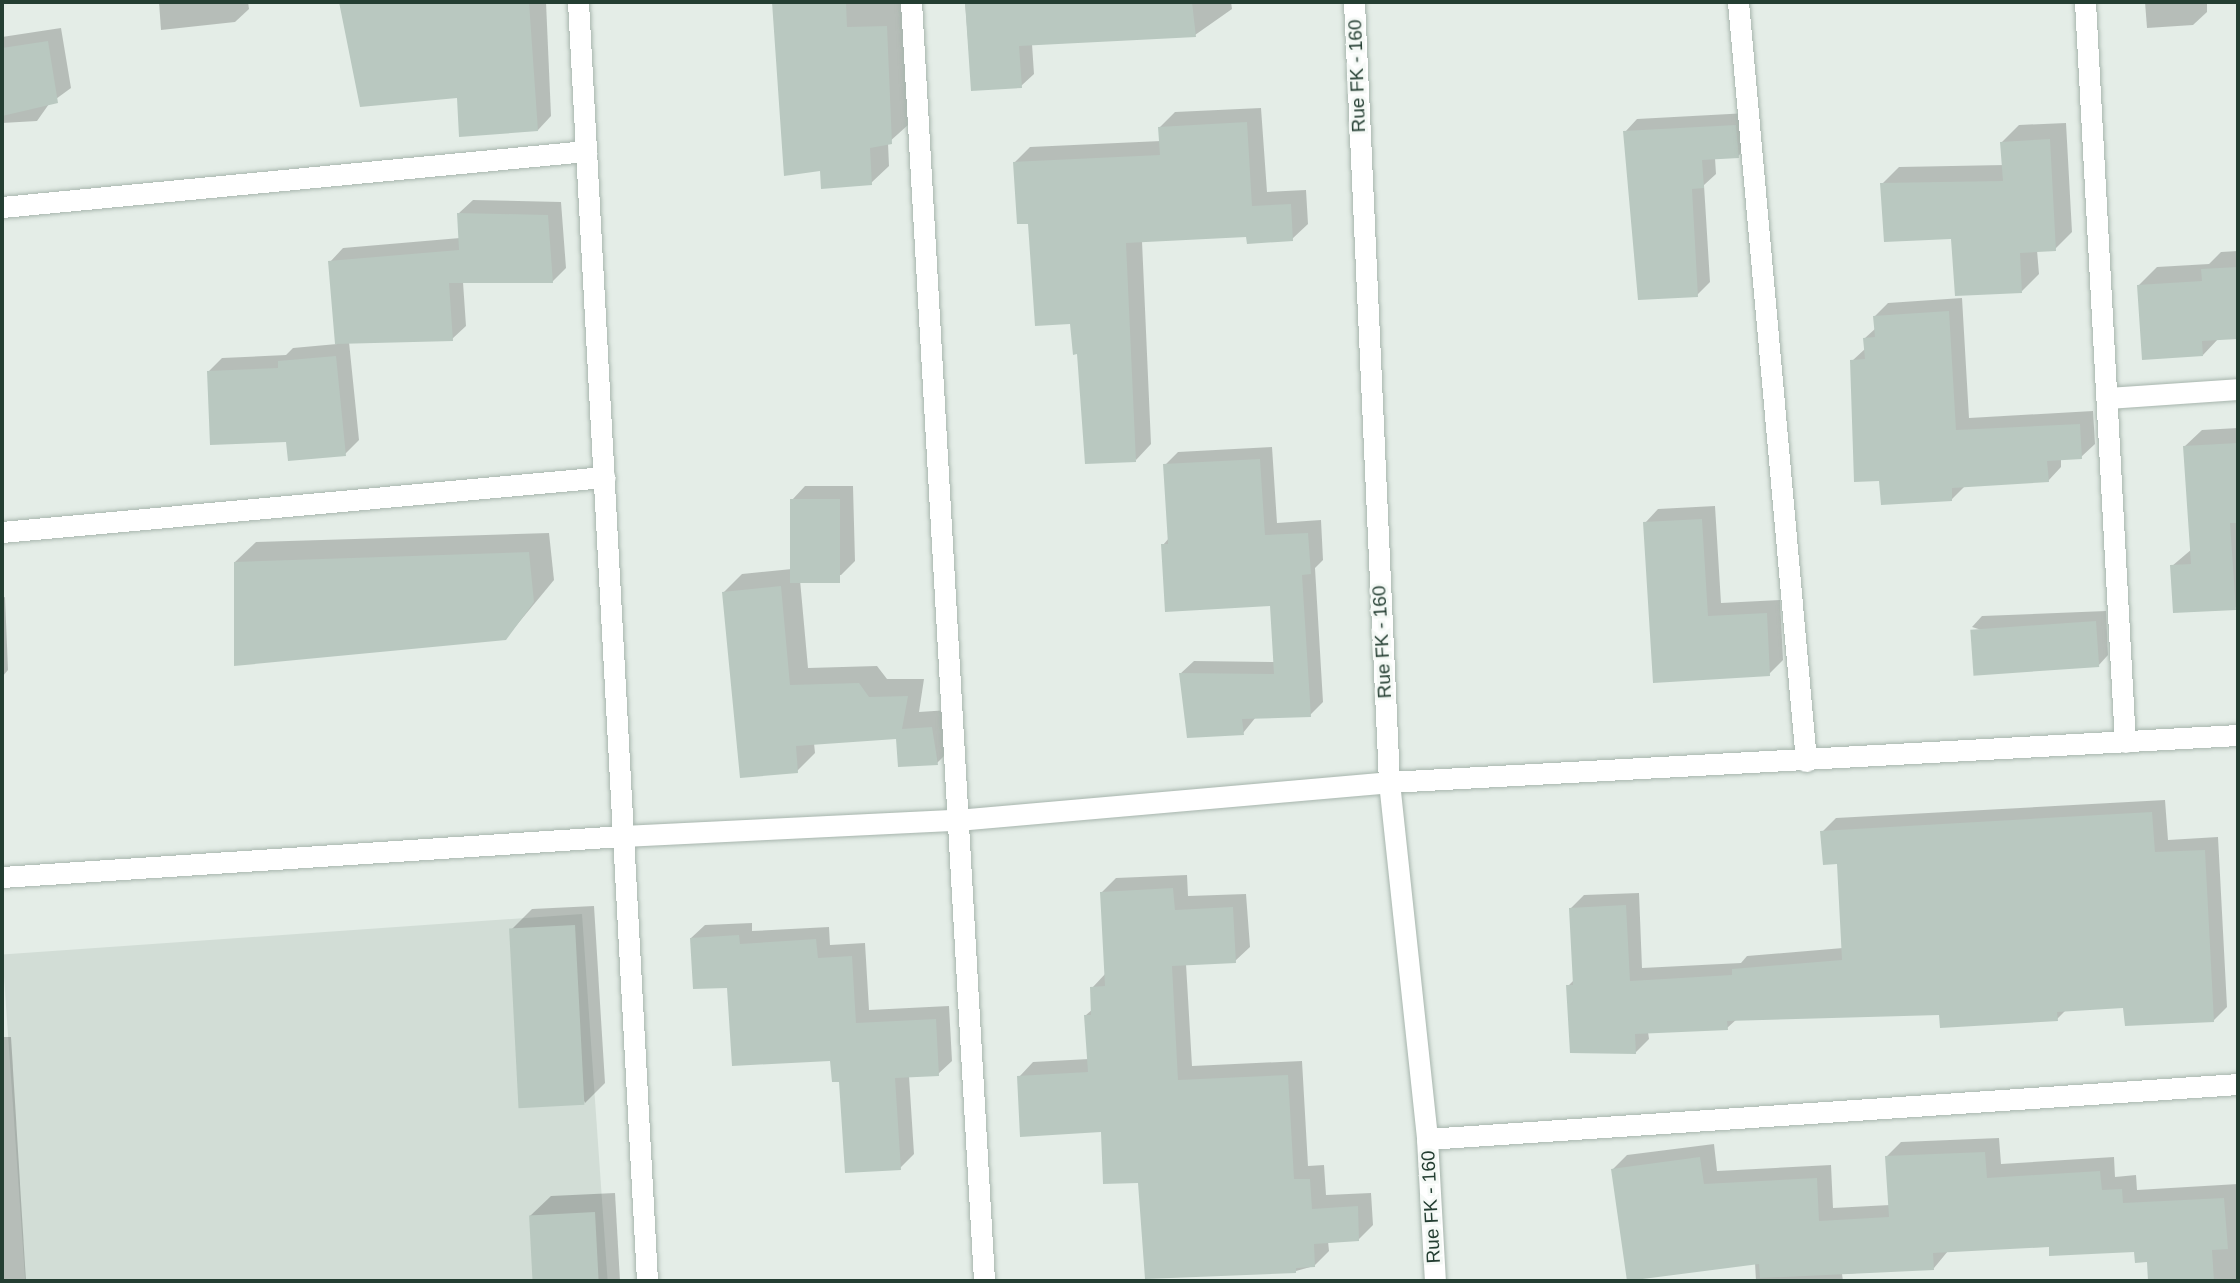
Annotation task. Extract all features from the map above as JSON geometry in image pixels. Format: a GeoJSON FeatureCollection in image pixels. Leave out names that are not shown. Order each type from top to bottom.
{"type":"FeatureCollection","features":[{"type":"Feature","properties":{"kind":"street"},"geometry":{"type":"LineString","coordinates":[[578,2],[647,1281]]}},
{"type":"Feature","properties":{"kind":"street"},"geometry":{"type":"LineString","coordinates":[[911,2],[984,1281]]}},
{"type":"Feature","properties":{"kind":"street","name":"Rue FK - 160"},"geometry":{"type":"LineString","coordinates":[[1354,2],[1389,782],[1427,1139],[1435,1281]]}},
{"type":"Feature","properties":{"kind":"street"},"geometry":{"type":"LineString","coordinates":[[1738,2],[1806,761]]}},
{"type":"Feature","properties":{"kind":"street"},"geometry":{"type":"LineString","coordinates":[[2084,2],[2125,742]]}},
{"type":"Feature","properties":{"kind":"street"},"geometry":{"type":"LineString","coordinates":[[2,207],[586,151]]}},
{"type":"Feature","properties":{"kind":"street"},"geometry":{"type":"LineString","coordinates":[[2107,398],[2238,389]]}},
{"type":"Feature","properties":{"kind":"street"},"geometry":{"type":"LineString","coordinates":[[2,532],[604,477]]}},
{"type":"Feature","properties":{"kind":"street"},"geometry":{"type":"LineString","coordinates":[[2,877],[623,836],[956,820],[1389,782],[2238,735]]}},
{"type":"Feature","properties":{"kind":"street"},"geometry":{"type":"LineString","coordinates":[[1427,1139],[2238,1084]]}},
{"type":"Feature","properties":{"kind":"shaded area"},"geometry":{"type":"Polygon","coordinates":[[[582,914],[608,1281],[25,1281],[2,955],[582,914]]]}},
{"type":"Feature","properties":{"kind":"building"},"geometry":{"type":"Polygon","coordinates":[[[339,2],[529,2],[538,131],[459,137],[457,98],[360,107],[339,2]]]}},
{"type":"Feature","properties":{"kind":"building"},"geometry":{"type":"Polygon","coordinates":[[[772,2],[846,2],[847,27],[887,26],[892,144],[870,148],[872,185],[821,189],[820,171],[784,176],[772,2]]]}},
{"type":"Feature","properties":{"kind":"building"},"geometry":{"type":"Polygon","coordinates":[[[965,2],[1192,2],[1196,37],[1019,46],[1022,88],[971,91],[965,2]]]}},
{"type":"Feature","properties":{"kind":"building"},"geometry":{"type":"Polygon","coordinates":[[[48,41],[58,103],[2,116],[2,48],[48,41]]]}},
{"type":"Feature","properties":{"kind":"building"},"geometry":{"type":"Polygon","coordinates":[[[1247,122],[1252,206],[1291,204],[1293,241],[1247,244],[1246,237],[1126,243],[1136,462],[1085,464],[1077,354],[1073,355],[1070,324],[1035,326],[1028,224],[1017,224],[1013,162],[1160,155],[1158,127],[1247,122]]]}},
{"type":"Feature","properties":{"kind":"building"},"geometry":{"type":"Polygon","coordinates":[[[1736,125],[1739,158],[1702,160],[1704,188],[1692,189],[1698,297],[1638,300],[1623,131],[1736,125]]]}},
{"type":"Feature","properties":{"kind":"building"},"geometry":{"type":"Polygon","coordinates":[[[2050,139],[2056,251],[2020,253],[2022,293],[1955,296],[1951,239],[1884,242],[1880,183],[2003,181],[2000,142],[2050,139]]]}},
{"type":"Feature","properties":{"kind":"building"},"geometry":{"type":"Polygon","coordinates":[[[457,213],[548,215],[553,283],[449,283],[453,341],[335,344],[328,261],[459,250],[457,213]]]}},
{"type":"Feature","properties":{"kind":"building"},"geometry":{"type":"Polygon","coordinates":[[[2238,267],[2238,339],[2202,341],[2203,356],[2142,360],[2137,285],[2202,281],[2201,269],[2238,267]]]}},
{"type":"Feature","properties":{"kind":"building"},"geometry":{"type":"Polygon","coordinates":[[[1949,311],[1956,430],[2080,424],[2082,459],[2047,461],[2049,482],[1952,488],[1952,501],[1881,505],[1879,481],[1854,482],[1850,360],[1865,359],[1863,338],[1875,337],[1873,316],[1949,311]]]}},
{"type":"Feature","properties":{"kind":"building"},"geometry":{"type":"Polygon","coordinates":[[[336,356],[346,456],[288,461],[286,442],[210,445],[207,371],[278,368],[278,361],[336,356]]]}},
{"type":"Feature","properties":{"kind":"building"},"geometry":{"type":"Polygon","coordinates":[[[2238,443],[2238,523],[2230,523],[2236,610],[2173,613],[2170,565],[2191,564],[2183,446],[2238,443]]]}},
{"type":"Feature","properties":{"kind":"building"},"geometry":{"type":"Polygon","coordinates":[[[1260,459],[1265,535],[1308,533],[1311,574],[1302,575],[1311,717],[1242,719],[1244,735],[1187,738],[1179,673],[1274,674],[1270,606],[1165,612],[1161,544],[1168,544],[1163,464],[1260,459]]]}},
{"type":"Feature","properties":{"kind":"building"},"geometry":{"type":"Polygon","coordinates":[[[790,499],[840,499],[840,583],[790,583],[790,499]]]}},
{"type":"Feature","properties":{"kind":"building"},"geometry":{"type":"Polygon","coordinates":[[[1702,519],[1708,616],[1767,613],[1770,676],[1653,683],[1643,522],[1702,519]]]}},
{"type":"Feature","properties":{"kind":"building"},"geometry":{"type":"Polygon","coordinates":[[[529,552],[534,602],[506,640],[234,666],[234,562],[529,552]]]}},
{"type":"Feature","properties":{"kind":"building"},"geometry":{"type":"Polygon","coordinates":[[[781,586],[790,685],[859,683],[869,697],[908,696],[902,729],[932,727],[938,765],[898,767],[896,739],[796,746],[798,773],[740,778],[722,592],[781,586]]]}},
{"type":"Feature","properties":{"kind":"building"},"geometry":{"type":"Polygon","coordinates":[[[2096,621],[2099,667],[1974,676],[1970,630],[2096,621]]]}},
{"type":"Feature","properties":{"kind":"building"},"geometry":{"type":"Polygon","coordinates":[[[2152,812],[2155,852],[2205,850],[2214,1022],[2125,1026],[2123,1008],[2057,1012],[2058,1021],[1940,1028],[1939,1015],[1727,1021],[1728,1030],[1635,1034],[1636,1054],[1570,1053],[1566,985],[1573,985],[1569,908],[1626,905],[1630,981],[1732,975],[1732,969],[1842,960],[1837,864],[1823,865],[1820,831],[2152,812]]]}},
{"type":"Feature","properties":{"kind":"building"},"geometry":{"type":"Polygon","coordinates":[[[1173,888],[1175,910],[1233,907],[1236,963],[1172,966],[1178,1080],[1288,1075],[1294,1179],[1310,1179],[1312,1209],[1358,1206],[1359,1241],[1314,1244],[1315,1267],[1296,1268],[1296,1273],[1145,1279],[1138,1183],[1103,1184],[1101,1132],[1020,1137],[1017,1076],[1088,1072],[1084,1015],[1091,1015],[1090,987],[1105,986],[1100,892],[1173,888]]]}},
{"type":"Feature","properties":{"kind":"building"},"geometry":{"type":"Polygon","coordinates":[[[575,925],[584,1105],[519,1108],[509,928],[575,925]]]}},
{"type":"Feature","properties":{"kind":"building"},"geometry":{"type":"Polygon","coordinates":[[[739,935],[740,944],[816,939],[818,958],[852,956],[856,1023],[936,1019],[939,1076],[895,1078],[901,1170],[845,1173],[839,1082],[832,1082],[830,1061],[732,1066],[727,988],[693,989],[690,938],[739,935]]]}},
{"type":"Feature","properties":{"kind":"building"},"geometry":{"type":"Polygon","coordinates":[[[1985,1152],[1987,1178],[2100,1171],[2102,1190],[2122,1189],[2123,1203],[2224,1198],[2228,1249],[2212,1250],[2214,1281],[2148,1281],[2147,1262],[2135,1263],[2134,1252],[2049,1256],[2049,1247],[1933,1253],[1934,1270],[1760,1278],[1759,1264],[1627,1281],[1611,1169],[1700,1157],[1704,1184],[1817,1178],[1819,1221],[1889,1217],[1885,1156],[1985,1152]]]}},
{"type":"Feature","properties":{"kind":"building"},"geometry":{"type":"Polygon","coordinates":[[[595,1212],[599,1281],[533,1281],[529,1215],[595,1212]]]}}]}
